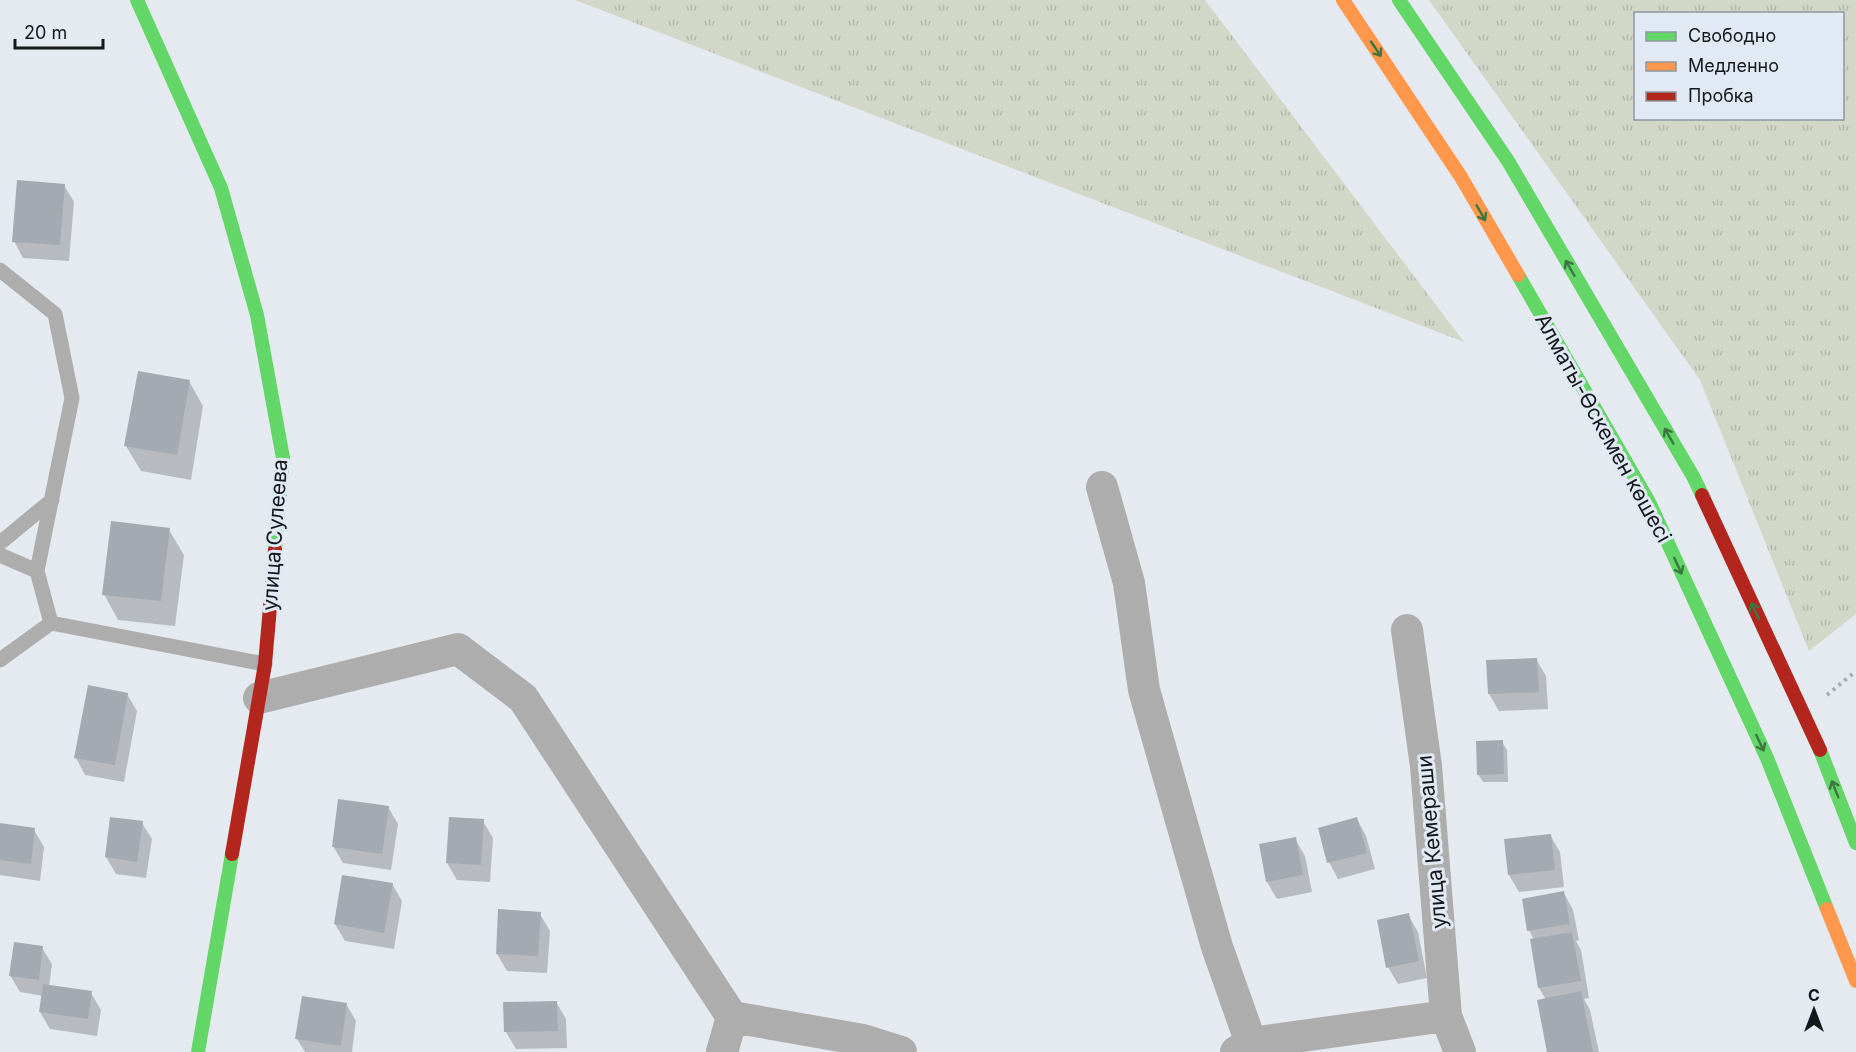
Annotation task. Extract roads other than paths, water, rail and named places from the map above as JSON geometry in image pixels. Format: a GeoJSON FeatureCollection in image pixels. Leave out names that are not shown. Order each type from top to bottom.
{"type":"FeatureCollection","features":[{"type":"Feature","properties":{"kind":"main road","name":"улица Сулеева"},"geometry":{"type":"LineString","coordinates":[[137,0],[221,188],[257,315],[283,458],[265,664],[198,1052]]}},
{"type":"Feature","properties":{"kind":"main road","name":"Алматы-Өскемен көшесі"},"geometry":{"type":"LineString","coordinates":[[1343,0],[1461,177],[1649,502],[1767,758],[1856,981]]}},
{"type":"Feature","properties":{"kind":"main road"},"geometry":{"type":"LineString","coordinates":[[1399,0],[1508,161],[1694,478],[1817,744],[1856,843]]}},
{"type":"Feature","properties":{"kind":"street"},"geometry":{"type":"LineString","coordinates":[[1102,487],[1129,583],[1144,690],[1244,1048],[1446,1016]]}},
{"type":"Feature","properties":{"kind":"street","name":"улица Кемераши"},"geometry":{"type":"LineString","coordinates":[[1407,630],[1426,766],[1446,1016],[1460,1052]]}},
{"type":"Feature","properties":{"kind":"street"},"geometry":{"type":"LineString","coordinates":[[259,698],[458,649],[524,698],[732,1017],[863,1040],[901,1052]]}},
{"type":"Feature","properties":{"kind":"street"},"geometry":{"type":"LineString","coordinates":[[722,1052],[732,1017]]}},
{"type":"Feature","properties":{"kind":"lane"},"geometry":{"type":"LineString","coordinates":[[0,270],[55,314],[72,398],[37,571],[51,623]]}},
{"type":"Feature","properties":{"kind":"lane"},"geometry":{"type":"LineString","coordinates":[[0,543],[52,501]]}},
{"type":"Feature","properties":{"kind":"lane"},"geometry":{"type":"LineString","coordinates":[[0,555],[37,571]]}},
{"type":"Feature","properties":{"kind":"lane"},"geometry":{"type":"LineString","coordinates":[[0,660],[51,623],[265,664]]}}]}
